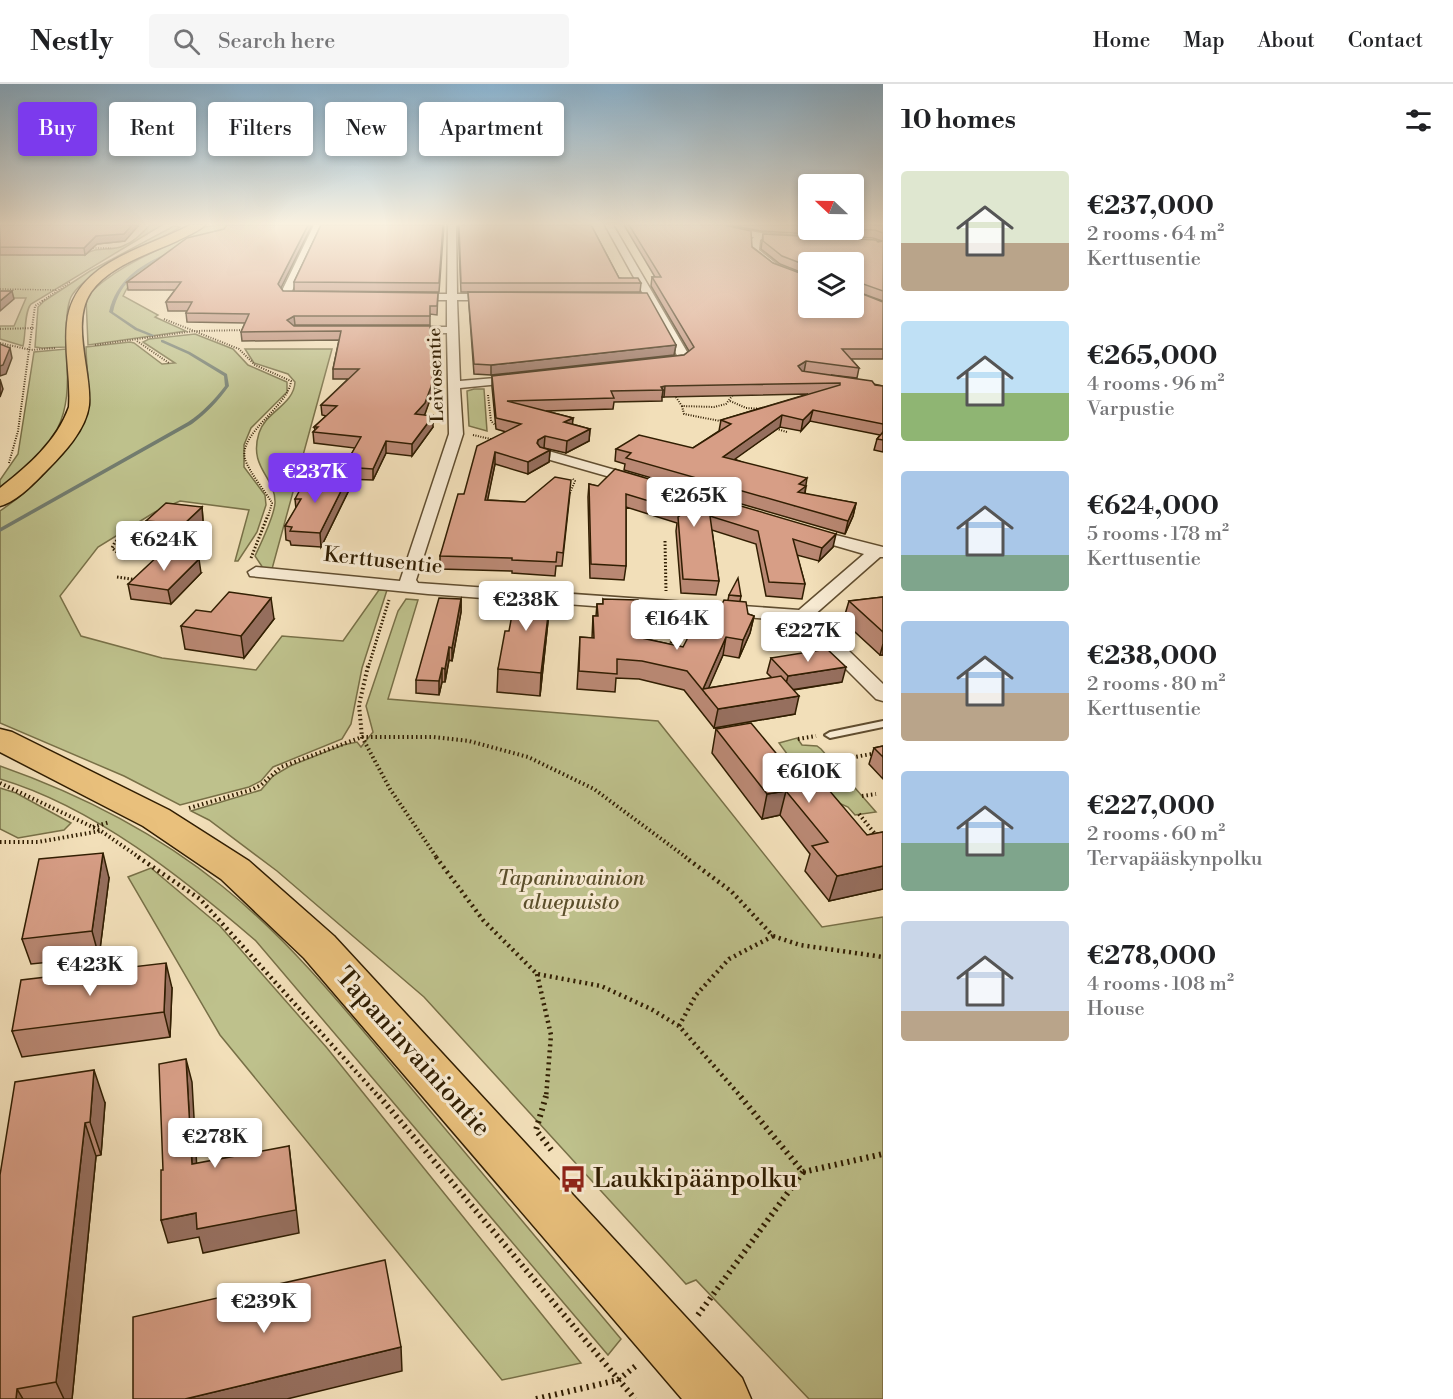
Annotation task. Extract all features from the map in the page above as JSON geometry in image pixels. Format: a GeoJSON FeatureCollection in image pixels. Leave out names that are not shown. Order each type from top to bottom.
{"type":"FeatureCollection","features":[{"type":"Feature","properties":{"kind":"main road"},"geometry":{"type":"LineString","coordinates":[[0,499],[34,472],[63,441],[79,407],[75,321],[78,304],[89,286]]}},
{"type":"Feature","properties":{"kind":"main road","name":"Tapaninvainiontie"},"geometry":{"type":"LineString","coordinates":[[0,738],[156,818],[235,870],[319,947],[721,1399]]}},
{"type":"Feature","properties":{"kind":"main road","name":"Tapaninvainiontie"},"geometry":{"type":"LineString","coordinates":[[0,754],[54,767]]}},
{"type":"Feature","properties":{"kind":"street"},"geometry":{"type":"LineString","coordinates":[[289,286],[286,293],[288,296],[315,297]]}},
{"type":"Feature","properties":{"kind":"street","name":"Leivosentie"},"geometry":{"type":"LineString","coordinates":[[412,587],[408,580],[456,434],[451,286]]}},
{"type":"Feature","properties":{"kind":"street"},"geometry":{"type":"LineString","coordinates":[[645,286],[684,357],[682,360],[647,365]]}},
{"type":"Feature","properties":{"kind":"street"},"geometry":{"type":"LineString","coordinates":[[396,297],[509,297]]}},
{"type":"Feature","properties":{"kind":"street"},"geometry":{"type":"LineString","coordinates":[[635,297],[651,297]]}},
{"type":"Feature","properties":{"kind":"street"},"geometry":{"type":"LineString","coordinates":[[389,330],[452,330]]}},
{"type":"Feature","properties":{"kind":"street"},"geometry":{"type":"LineString","coordinates":[[454,386],[528,378]]}},
{"type":"Feature","properties":{"kind":"street"},"geometry":{"type":"LineString","coordinates":[[545,454],[650,485]]}},
{"type":"Feature","properties":{"kind":"street"},"geometry":{"type":"LineString","coordinates":[[798,530],[879,552]]}},
{"type":"Feature","properties":{"kind":"street"},"geometry":{"type":"LineString","coordinates":[[879,552],[802,616],[883,695]]}},
{"type":"Feature","properties":{"kind":"street","name":"Kerttusentie"},"geometry":{"type":"LineString","coordinates":[[256,572],[393,586],[802,616]]}},
{"type":"Feature","properties":{"kind":"lane"},"geometry":{"type":"LineString","coordinates":[[825,735],[883,724]]}},
{"type":"Feature","properties":{"kind":"path"},"geometry":{"type":"LineString","coordinates":[[0,289],[56,290]]}},
{"type":"Feature","properties":{"kind":"path"},"geometry":{"type":"LineString","coordinates":[[164,319],[239,349],[255,366],[291,381],[291,392],[256,427],[246,448],[245,459],[272,503],[262,534],[250,560],[256,572]]}},
{"type":"Feature","properties":{"kind":"path"},"geometry":{"type":"LineString","coordinates":[[0,329],[34,328]]}},
{"type":"Feature","properties":{"kind":"path"},"geometry":{"type":"LineString","coordinates":[[88,345],[136,341],[208,330],[256,330]]}},
{"type":"Feature","properties":{"kind":"path"},"geometry":{"type":"LineString","coordinates":[[136,341],[169,363]]}},
{"type":"Feature","properties":{"kind":"path"},"geometry":{"type":"LineString","coordinates":[[0,343],[31,350],[64,348]]}},
{"type":"Feature","properties":{"kind":"path"},"geometry":{"type":"LineString","coordinates":[[682,406],[714,407],[730,401],[735,395],[735,389],[738,389]]}},
{"type":"Feature","properties":{"kind":"path"},"geometry":{"type":"LineString","coordinates":[[487,390],[491,424],[494,428],[503,430]]}},
{"type":"Feature","properties":{"kind":"path"},"geometry":{"type":"LineString","coordinates":[[672,392],[686,415],[702,416],[729,423]]}},
{"type":"Feature","properties":{"kind":"path"},"geometry":{"type":"LineString","coordinates":[[730,401],[746,409],[760,407],[768,410]]}},
{"type":"Feature","properties":{"kind":"path"},"geometry":{"type":"LineString","coordinates":[[767,426],[787,432]]}},
{"type":"Feature","properties":{"kind":"path"},"geometry":{"type":"LineString","coordinates":[[456,434],[478,436],[545,454]]}},
{"type":"Feature","properties":{"kind":"path"},"geometry":{"type":"LineString","coordinates":[[567,475],[575,481],[570,493]]}},
{"type":"Feature","properties":{"kind":"path"},"geometry":{"type":"LineString","coordinates":[[125,559],[112,548],[115,542],[135,527],[154,529]]}},
{"type":"Feature","properties":{"kind":"path"},"geometry":{"type":"LineString","coordinates":[[665,541],[666,601]]}},
{"type":"Feature","properties":{"kind":"path"},"geometry":{"type":"LineString","coordinates":[[117,577],[148,582]]}},
{"type":"Feature","properties":{"kind":"path"},"geometry":{"type":"LineString","coordinates":[[393,586],[359,705],[362,737],[390,789],[444,869],[483,920],[537,974],[551,1035],[546,1099],[536,1130]]}},
{"type":"Feature","properties":{"kind":"path"},"geometry":{"type":"LineString","coordinates":[[675,651],[668,649],[673,639],[693,638]]}},
{"type":"Feature","properties":{"kind":"path"},"geometry":{"type":"LineString","coordinates":[[798,739],[825,735]]}},
{"type":"Feature","properties":{"kind":"path"},"geometry":{"type":"LineString","coordinates":[[188,808],[251,790],[261,785],[281,767],[362,737],[433,737],[469,741],[528,757],[594,789],[731,891],[773,936],[800,945],[883,957]]}},
{"type":"Feature","properties":{"kind":"path"},"geometry":{"type":"LineString","coordinates":[[843,759],[883,752]]}},
{"type":"Feature","properties":{"kind":"path"},"geometry":{"type":"LineString","coordinates":[[0,783],[101,831],[200,899],[350,1062],[635,1399]]}},
{"type":"Feature","properties":{"kind":"path"},"geometry":{"type":"LineString","coordinates":[[862,796],[876,794]]}},
{"type":"Feature","properties":{"kind":"path"},"geometry":{"type":"LineString","coordinates":[[859,814],[876,835]]}},
{"type":"Feature","properties":{"kind":"path"},"geometry":{"type":"LineString","coordinates":[[0,842],[21,844],[49,841],[101,831]]}},
{"type":"Feature","properties":{"kind":"path"},"geometry":{"type":"LineString","coordinates":[[679,1026],[696,995],[729,959],[773,936]]}},
{"type":"Feature","properties":{"kind":"path"},"geometry":{"type":"LineString","coordinates":[[537,974],[601,986],[679,1026],[803,1172]]}},
{"type":"Feature","properties":{"kind":"path"},"geometry":{"type":"LineString","coordinates":[[694,1319],[803,1172],[883,1154]]}},
{"type":"Feature","properties":{"kind":"path"},"geometry":{"type":"LineString","coordinates":[[536,1399],[618,1380]]}},
{"type":"Feature","properties":{"kind":"green space"},"geometry":{"type":"Polygon","coordinates":[[[0,286],[60,286],[31,304],[27,312],[23,346],[0,339],[0,326],[14,326],[26,298],[0,298],[0,286]]]}},
{"type":"Feature","properties":{"kind":"green space"},"geometry":{"type":"Polygon","coordinates":[[[66,286],[79,286],[71,297],[68,308],[66,347],[35,347],[38,307],[66,286]]]}},
{"type":"Feature","properties":{"kind":"green space"},"geometry":{"type":"Polygon","coordinates":[[[98,286],[129,286],[123,296],[158,315],[155,317],[186,331],[88,345],[86,297],[98,286]]]}},
{"type":"Feature","properties":{"kind":"green space"},"geometry":{"type":"Polygon","coordinates":[[[195,334],[233,349],[248,365],[287,382],[287,392],[251,428],[244,445],[244,467],[265,495],[266,505],[257,532],[238,561],[235,561],[249,510],[180,501],[155,512],[98,547],[60,596],[81,636],[162,658],[256,670],[282,636],[343,641],[379,590],[387,590],[362,668],[351,724],[342,739],[273,767],[261,781],[249,787],[180,805],[124,776],[0,723],[0,511],[39,479],[73,438],[86,408],[88,395],[86,347],[130,342],[162,364],[175,363],[143,342],[149,339],[195,334]]]}},
{"type":"Feature","properties":{"kind":"green space"},"geometry":{"type":"Polygon","coordinates":[[[66,349],[66,397],[63,415],[56,431],[34,459],[0,491],[0,480],[18,454],[34,352],[66,349]]]}},
{"type":"Feature","properties":{"kind":"green space"},"geometry":{"type":"Polygon","coordinates":[[[245,349],[332,349],[272,569],[263,568],[255,556],[270,522],[275,503],[271,486],[259,464],[257,445],[262,426],[290,397],[295,382],[288,374],[254,363],[245,349]]]}},
{"type":"Feature","properties":{"kind":"green space"},"geometry":{"type":"Polygon","coordinates":[[[484,389],[487,431],[469,426],[467,391],[484,389]]]}},
{"type":"Feature","properties":{"kind":"green space","name":"Tapaninvainion aluepuisto"},"geometry":{"type":"Polygon","coordinates":[[[406,599],[418,600],[388,699],[658,721],[822,927],[883,917],[883,1399],[809,1399],[696,1280],[686,1284],[424,997],[277,871],[209,820],[191,811],[261,790],[273,776],[290,766],[343,745],[357,742],[361,747],[373,732],[366,706],[398,611],[406,599]]]}},
{"type":"Feature","properties":{"kind":"green space"},"geometry":{"type":"Polygon","coordinates":[[[797,738],[802,745],[817,746],[821,749],[876,812],[855,815],[848,807],[821,795],[806,776],[814,774],[811,764],[793,762],[779,743],[797,738]]]}},
{"type":"Feature","properties":{"kind":"green space"},"geometry":{"type":"Polygon","coordinates":[[[0,766],[88,802],[144,832],[222,886],[273,932],[345,1009],[621,1339],[608,1355],[256,941],[168,869],[103,826],[35,791],[0,779],[0,766]]]}},
{"type":"Feature","properties":{"kind":"green space"},"geometry":{"type":"Polygon","coordinates":[[[0,788],[16,793],[71,823],[64,830],[18,838],[0,829],[0,788]]]}},
{"type":"Feature","properties":{"kind":"green space"},"geometry":{"type":"Polygon","coordinates":[[[151,868],[220,926],[327,1048],[581,1363],[502,1380],[220,1035],[128,877],[151,868]]]}},
{"type":"Feature","properties":{"kind":"building"},"geometry":{"type":"Polygon","coordinates":[[[178,286],[280,286],[283,291],[438,293],[437,306],[430,306],[430,316],[294,316],[287,320],[294,326],[430,326],[431,347],[434,347],[432,384],[425,403],[415,414],[433,416],[412,444],[386,441],[373,469],[344,467],[361,437],[313,432],[318,427],[314,427],[337,406],[321,405],[359,369],[333,369],[341,331],[241,332],[249,314],[186,313],[192,302],[166,302],[178,286]]]}},
{"type":"Feature","properties":{"kind":"building"},"geometry":{"type":"Polygon","coordinates":[[[658,286],[798,286],[798,318],[864,318],[864,295],[883,302],[883,349],[842,349],[859,368],[806,361],[798,366],[802,371],[872,381],[875,385],[883,386],[883,424],[813,410],[803,420],[782,415],[723,457],[807,478],[799,484],[806,486],[798,492],[856,503],[848,521],[626,458],[631,453],[616,449],[639,435],[693,448],[731,424],[721,420],[840,385],[840,383],[665,386],[661,387],[663,390],[611,391],[614,398],[507,401],[573,418],[564,422],[590,429],[567,441],[545,436],[537,443],[540,447],[550,450],[528,462],[495,452],[485,500],[525,502],[555,477],[571,480],[563,553],[557,552],[556,562],[440,556],[458,494],[464,494],[477,446],[521,424],[496,418],[492,376],[684,355],[694,347],[658,286]]]}},
{"type":"Feature","properties":{"kind":"building"},"geometry":{"type":"Polygon","coordinates":[[[870,286],[883,286],[883,291],[870,286]]]}},
{"type":"Feature","properties":{"kind":"building"},"geometry":{"type":"Polygon","coordinates":[[[0,291],[12,291],[0,301],[0,291]]]}},
{"type":"Feature","properties":{"kind":"building"},"geometry":{"type":"Polygon","coordinates":[[[468,292],[647,293],[676,345],[491,365],[474,364],[468,292]]]}},
{"type":"Feature","properties":{"kind":"building"},"geometry":{"type":"Polygon","coordinates":[[[0,344],[10,348],[3,365],[0,366],[0,344]]]}},
{"type":"Feature","properties":{"kind":"building"},"geometry":{"type":"Polygon","coordinates":[[[883,432],[883,440],[877,439],[883,432]]]}},
{"type":"Feature","properties":{"kind":"building"},"geometry":{"type":"Polygon","coordinates":[[[615,469],[836,534],[822,548],[793,539],[805,584],[769,582],[758,531],[710,516],[719,581],[683,579],[678,517],[685,512],[626,494],[626,566],[591,564],[589,484],[598,486],[615,469]]]}},
{"type":"Feature","properties":{"kind":"building"},"geometry":{"type":"Polygon","coordinates":[[[307,477],[347,479],[320,533],[290,531],[292,527],[285,526],[301,499],[295,499],[307,477]]]}},
{"type":"Feature","properties":{"kind":"building"},"geometry":{"type":"Polygon","coordinates":[[[166,503],[202,507],[184,524],[146,521],[166,503]]]}},
{"type":"Feature","properties":{"kind":"building"},"geometry":{"type":"Polygon","coordinates":[[[160,554],[199,559],[168,590],[128,584],[160,554]]]}},
{"type":"Feature","properties":{"kind":"building"},"geometry":{"type":"Polygon","coordinates":[[[738,578],[741,596],[729,595],[738,578]]]}},
{"type":"Feature","properties":{"kind":"building"},"geometry":{"type":"Polygon","coordinates":[[[517,588],[551,591],[541,673],[498,669],[505,631],[509,631],[517,588]]]}},
{"type":"Feature","properties":{"kind":"building"},"geometry":{"type":"Polygon","coordinates":[[[229,592],[271,598],[241,636],[181,626],[196,610],[211,612],[229,592]]]}},
{"type":"Feature","properties":{"kind":"building"},"geometry":{"type":"Polygon","coordinates":[[[883,597],[883,632],[849,601],[883,597]]]}},
{"type":"Feature","properties":{"kind":"building"},"geometry":{"type":"Polygon","coordinates":[[[439,598],[461,599],[452,648],[449,647],[445,669],[442,668],[439,681],[416,680],[439,598]]]}},
{"type":"Feature","properties":{"kind":"building"},"geometry":{"type":"Polygon","coordinates":[[[603,599],[638,600],[641,638],[683,647],[694,626],[710,629],[724,600],[746,602],[748,614],[754,616],[743,640],[726,637],[703,689],[781,676],[799,696],[718,709],[687,671],[642,661],[617,659],[617,674],[579,671],[580,637],[594,638],[593,616],[598,616],[597,604],[603,604],[603,599]]]}},
{"type":"Feature","properties":{"kind":"building"},"geometry":{"type":"Polygon","coordinates":[[[827,649],[846,667],[788,676],[771,658],[827,649]]]}},
{"type":"Feature","properties":{"kind":"building"},"geometry":{"type":"Polygon","coordinates":[[[751,723],[804,787],[823,783],[867,835],[883,832],[883,866],[837,876],[812,846],[828,842],[786,791],[767,794],[716,729],[751,723]]]}},
{"type":"Feature","properties":{"kind":"building"},"geometry":{"type":"Polygon","coordinates":[[[883,746],[883,757],[874,748],[883,746]]]}},
{"type":"Feature","properties":{"kind":"building"},"geometry":{"type":"Polygon","coordinates":[[[103,853],[92,931],[22,939],[39,859],[103,853]]]}},
{"type":"Feature","properties":{"kind":"building"},"geometry":{"type":"Polygon","coordinates":[[[166,963],[164,1012],[12,1031],[21,980],[166,963]]]}},
{"type":"Feature","properties":{"kind":"building"},"geometry":{"type":"Polygon","coordinates":[[[186,1059],[192,1164],[289,1146],[296,1210],[197,1229],[196,1213],[161,1220],[161,1170],[163,1170],[159,1064],[186,1059]]]}},
{"type":"Feature","properties":{"kind":"building"},"geometry":{"type":"Polygon","coordinates":[[[94,1070],[90,1122],[85,1123],[56,1382],[17,1389],[16,1399],[0,1399],[0,1175],[15,1082],[94,1070]]]}},
{"type":"Feature","properties":{"kind":"building"},"geometry":{"type":"Polygon","coordinates":[[[385,1260],[401,1347],[185,1399],[133,1399],[133,1317],[385,1260]]]}},
{"type":"Feature","properties":{"kind":"waterway"},"geometry":{"type":"LineString","coordinates":[[122,286],[111,312],[136,329],[153,336]]}},
{"type":"Feature","properties":{"kind":"waterway"},"geometry":{"type":"LineString","coordinates":[[0,530],[190,423],[219,397],[227,386],[226,375],[189,353],[162,341]]}},
{"type":"Feature","properties":{"kind":"place","name":"Laukkipäänpolku"},"geometry":{"type":"Point","coordinates":[573,1179]}}]}
